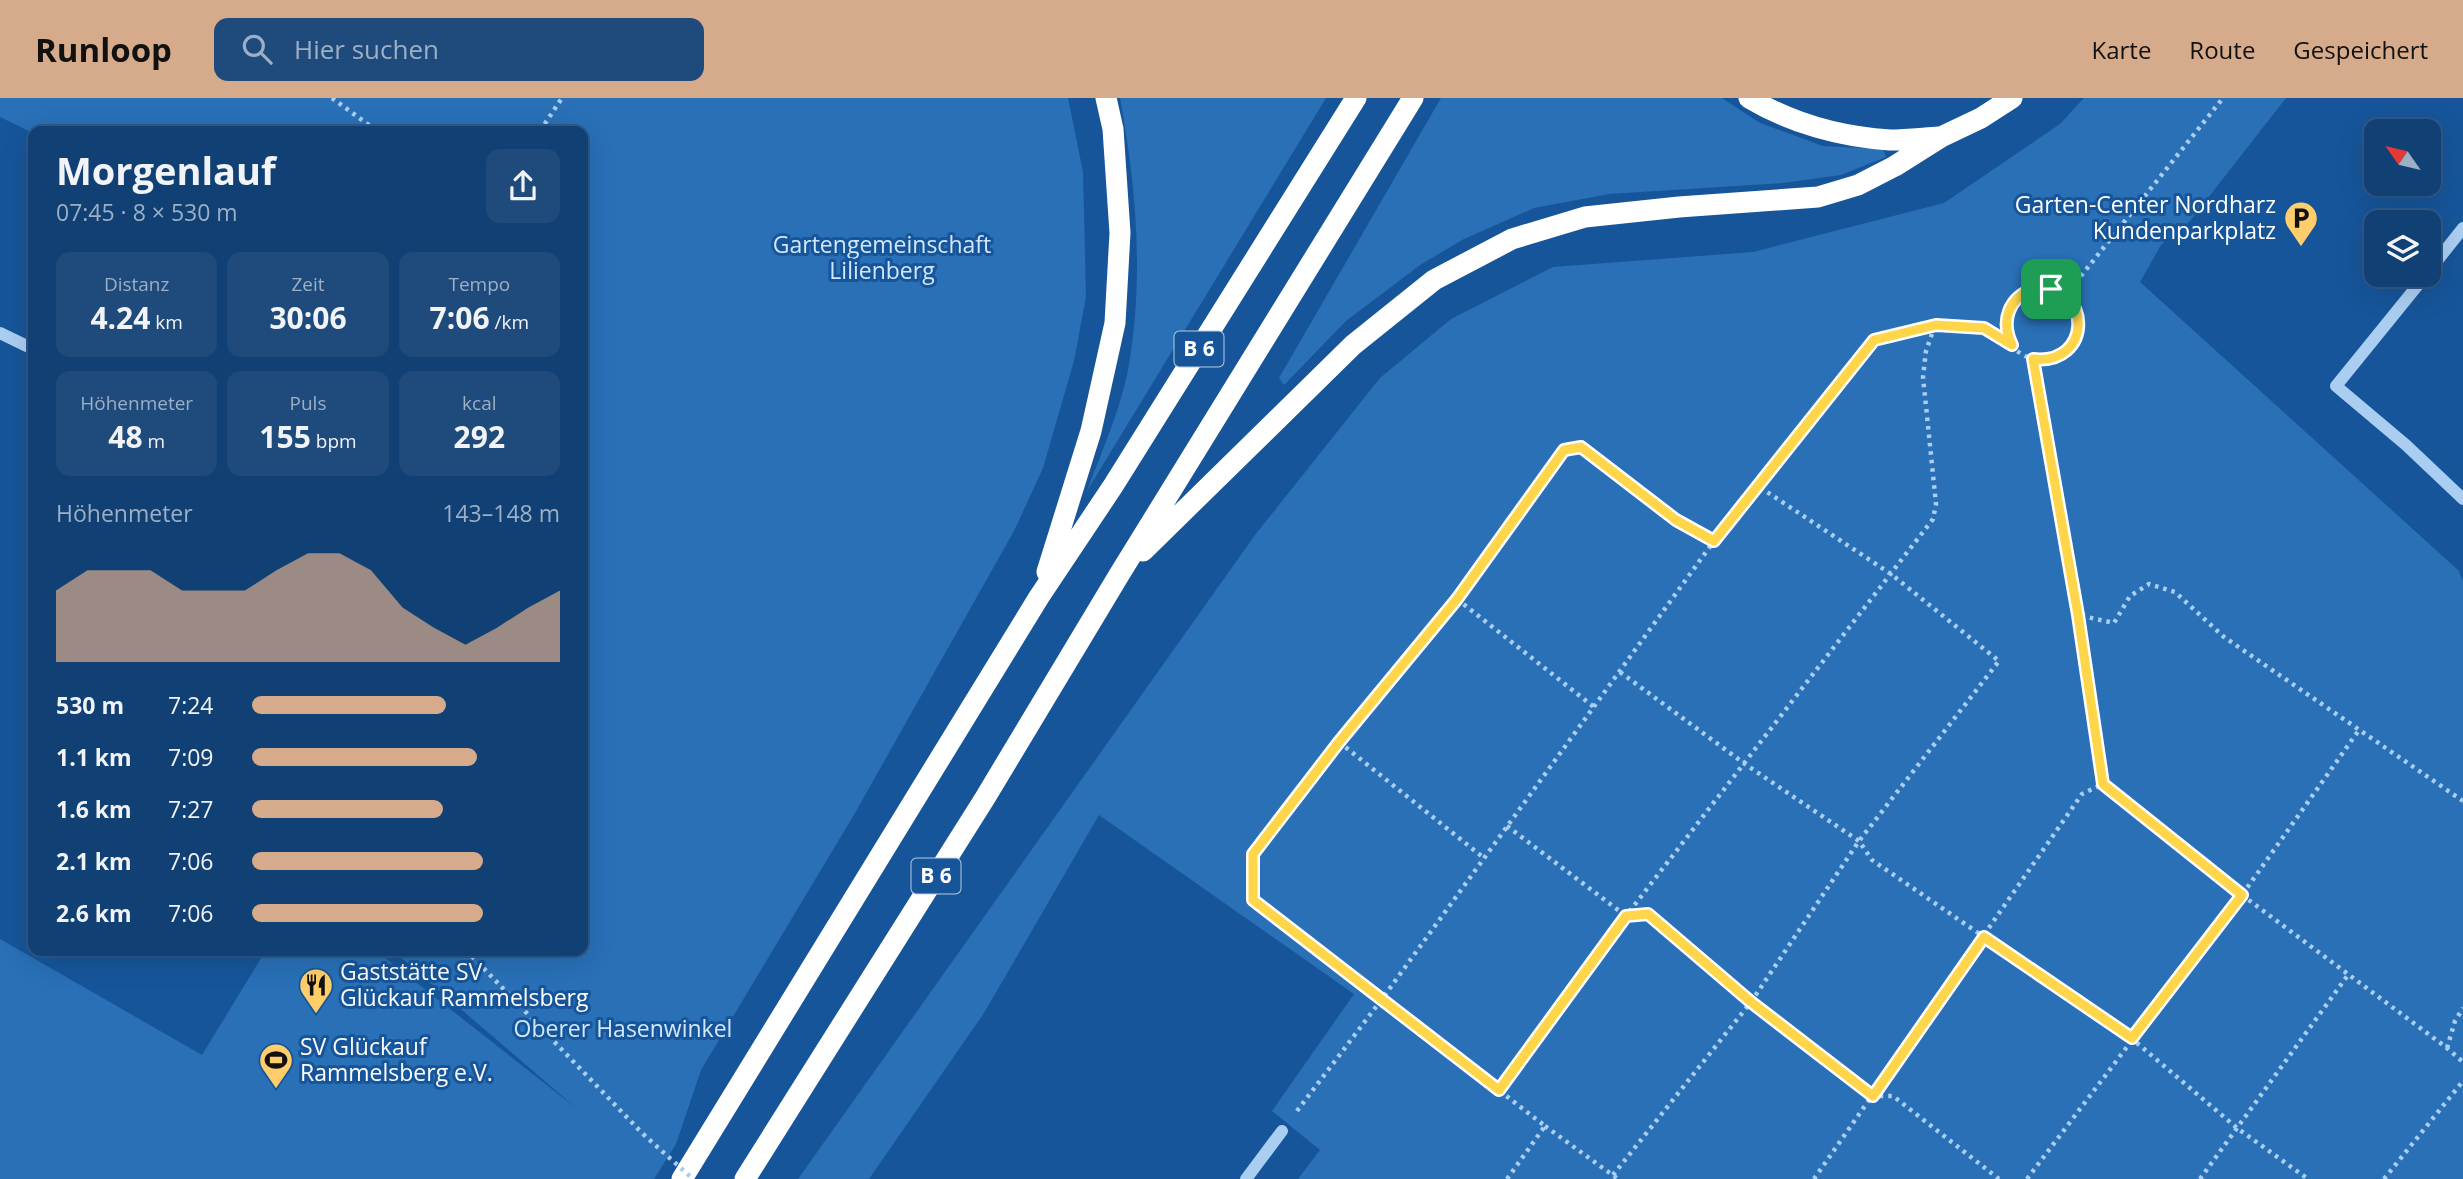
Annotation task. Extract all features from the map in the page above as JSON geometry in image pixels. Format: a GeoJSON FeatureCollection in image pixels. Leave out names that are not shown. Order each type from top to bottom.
{"type":"FeatureCollection","features":[{"type":"Feature","properties":{"kind":"highway"},"geometry":{"type":"LineString","coordinates":[[1039,597],[1091,431],[1115,323],[1120,233],[1113,129],[1106,98]]}},
{"type":"Feature","properties":{"kind":"highway","name":"B 6"},"geometry":{"type":"LineString","coordinates":[[682,1179],[1039,597],[1113,486],[1356,98]]}},
{"type":"Feature","properties":{"kind":"highway","name":"B 6"},"geometry":{"type":"LineString","coordinates":[[745,1179],[985,797],[1413,98]]}},
{"type":"Feature","properties":{"kind":"highway"},"geometry":{"type":"LineString","coordinates":[[1749,98],[1783,116],[1815,127],[1853,135],[1891,140],[1941,137]]}},
{"type":"Feature","properties":{"kind":"highway"},"geometry":{"type":"LineString","coordinates":[[1119,575],[1353,345],[1434,280],[1512,239],[1585,217],[1818,197],[1858,185],[1941,137],[1981,118],[2012,98]]}},
{"type":"Feature","properties":{"kind":"street"},"geometry":{"type":"LineString","coordinates":[[2441,256],[2463,228]]}},
{"type":"Feature","properties":{"kind":"street"},"geometry":{"type":"LineString","coordinates":[[2416,287],[2336,386],[2406,445],[2463,499]]}},
{"type":"Feature","properties":{"kind":"street"},"geometry":{"type":"LineString","coordinates":[[0,333],[28,347]]}},
{"type":"Feature","properties":{"kind":"street"},"geometry":{"type":"LineString","coordinates":[[1246,1179],[1282,1131]]}},
{"type":"Feature","properties":{"kind":"path"},"geometry":{"type":"LineString","coordinates":[[332,98],[370,126]]}},
{"type":"Feature","properties":{"kind":"path"},"geometry":{"type":"LineString","coordinates":[[543,126],[562,98]]}},
{"type":"Feature","properties":{"kind":"path"},"geometry":{"type":"LineString","coordinates":[[2065,296],[2223,98]]}},
{"type":"Feature","properties":{"kind":"path"},"geometry":{"type":"LineString","coordinates":[[1282,1131],[1382,999],[1714,541],[1874,340],[1936,325],[1984,328],[2012,345],[2021,354],[2033,359],[2051,359],[2060,356],[2076,338],[2077,315],[2065,296],[2051,289],[2035,288],[2014,300],[2006,322],[2012,345]]}},
{"type":"Feature","properties":{"kind":"path"},"geometry":{"type":"LineString","coordinates":[[1499,1090],[1626,916],[1933,519],[1936,504],[1923,377],[1926,351],[1936,325]]}},
{"type":"Feature","properties":{"kind":"path"},"geometry":{"type":"LineString","coordinates":[[2033,359],[2078,615],[2103,784],[2242,895],[2463,1062]]}},
{"type":"Feature","properties":{"kind":"path"},"geometry":{"type":"LineString","coordinates":[[1714,541],[1676,520],[1581,447],[1564,450],[1457,599],[1339,742],[1253,854],[1253,900],[1615,1177],[1751,1002],[1859,841],[1999,661],[1891,574],[1758,486]]}},
{"type":"Feature","properties":{"kind":"path"},"geometry":{"type":"LineString","coordinates":[[2078,615],[2114,623],[2130,596],[2149,584],[2175,592],[2224,638],[2463,802]]}},
{"type":"Feature","properties":{"kind":"path"},"geometry":{"type":"LineString","coordinates":[[1457,599],[1594,707]]}},
{"type":"Feature","properties":{"kind":"path"},"geometry":{"type":"LineString","coordinates":[[1620,672],[1745,764],[1859,841],[1872,860],[2132,1038],[2237,1128],[2308,1179]]}},
{"type":"Feature","properties":{"kind":"path"},"geometry":{"type":"LineString","coordinates":[[2027,1179],[2242,895],[2359,730]]}},
{"type":"Feature","properties":{"kind":"path"},"geometry":{"type":"LineString","coordinates":[[1339,742],[1484,858]]}},
{"type":"Feature","properties":{"kind":"path"},"geometry":{"type":"LineString","coordinates":[[1814,1179],[2082,794],[2103,784]]}},
{"type":"Feature","properties":{"kind":"path"},"geometry":{"type":"LineString","coordinates":[[1507,826],[1626,916],[1648,914],[1751,1002],[1873,1096],[1893,1096],[1999,1179]]}},
{"type":"Feature","properties":{"kind":"path"},"geometry":{"type":"LineString","coordinates":[[472,956],[643,1134],[693,1179]]}},
{"type":"Feature","properties":{"kind":"path"},"geometry":{"type":"LineString","coordinates":[[2200,1179],[2348,975]]}},
{"type":"Feature","properties":{"kind":"path"},"geometry":{"type":"LineString","coordinates":[[2447,1048],[2455,1021],[2463,1008]]}},
{"type":"Feature","properties":{"kind":"path"},"geometry":{"type":"LineString","coordinates":[[2385,1179],[2463,1081]]}},
{"type":"Feature","properties":{"kind":"path"},"geometry":{"type":"LineString","coordinates":[[1507,1179],[1545,1126]]}},
{"type":"Feature","properties":{"kind":"green space"},"geometry":{"type":"Polygon","coordinates":[[[0,98],[1068,98],[1083,172],[1086,297],[1074,361],[1043,468],[1014,531],[855,813],[701,1070],[676,1144],[654,1179],[0,1179],[0,939],[202,1055],[262,956],[383,956],[576,1108],[399,956],[588,956],[588,126],[28,126],[28,131],[0,117],[0,98]]]}},
{"type":"Feature","properties":{"kind":"green space"},"geometry":{"type":"Polygon","coordinates":[[[1120,98],[1326,98],[1087,491],[1122,396],[1134,331],[1137,264],[1134,197],[1120,98]]]}},
{"type":"Feature","properties":{"kind":"green space"},"geometry":{"type":"Polygon","coordinates":[[[1441,98],[1722,98],[1760,123],[1823,146],[1883,149],[1886,157],[1841,175],[1783,183],[1609,194],[1534,208],[1462,240],[1420,265],[1346,321],[1284,385],[1279,378],[1441,98]]]}},
{"type":"Feature","properties":{"kind":"green space"},"geometry":{"type":"Polygon","coordinates":[[[2084,98],[2286,98],[2190,221],[2161,245],[2140,282],[2458,570],[2463,581],[2463,1179],[1298,1179],[1320,1150],[1272,1111],[1354,994],[1099,815],[984,1013],[869,1179],[798,1179],[1255,535],[1380,378],[1451,319],[1553,267],[1753,252],[1944,203],[2060,124],[2084,98]]]}},
{"type":"Feature","properties":{"kind":"place","name":"Garten-Center Nordharz Kundenparkplatz"},"geometry":{"type":"Point","coordinates":[2301,248]}},
{"type":"Feature","properties":{"kind":"place","name":"Gaststätte SV Glückauf Rammelsberg"},"geometry":{"type":"Point","coordinates":[316,1015]}},
{"type":"Feature","properties":{"kind":"place","name":"SV Glückauf Rammelsberg e.V."},"geometry":{"type":"Point","coordinates":[276,1090]}},
{"type":"Feature","properties":{"kind":"route"},"geometry":{"type":"LineString","coordinates":[[2043,287],[2051,289],[2059,291],[2075,308],[2078,323],[2076,338],[2060,356],[2033,359],[2078,615],[2103,784],[2242,895],[2132,1038],[1984,937],[1873,1096],[1751,1002],[1648,914],[1626,916],[1499,1090],[1253,900],[1253,854],[1339,742],[1457,599],[1564,450],[1581,447],[1676,520],[1714,541],[1874,340],[1936,325],[1984,328],[2012,345],[2008,338],[2006,322],[2014,300],[2028,290],[2043,287]]}},
{"type":"Feature","properties":{"kind":"park label","name":"Gartengemeinschaft Lilienberg"},"geometry":{"type":"Point","coordinates":[882,258]}},
{"type":"Feature","properties":{"kind":"park label","name":"Oberer Hasenwinkel"},"geometry":{"type":"Point","coordinates":[623,1029]}}]}
